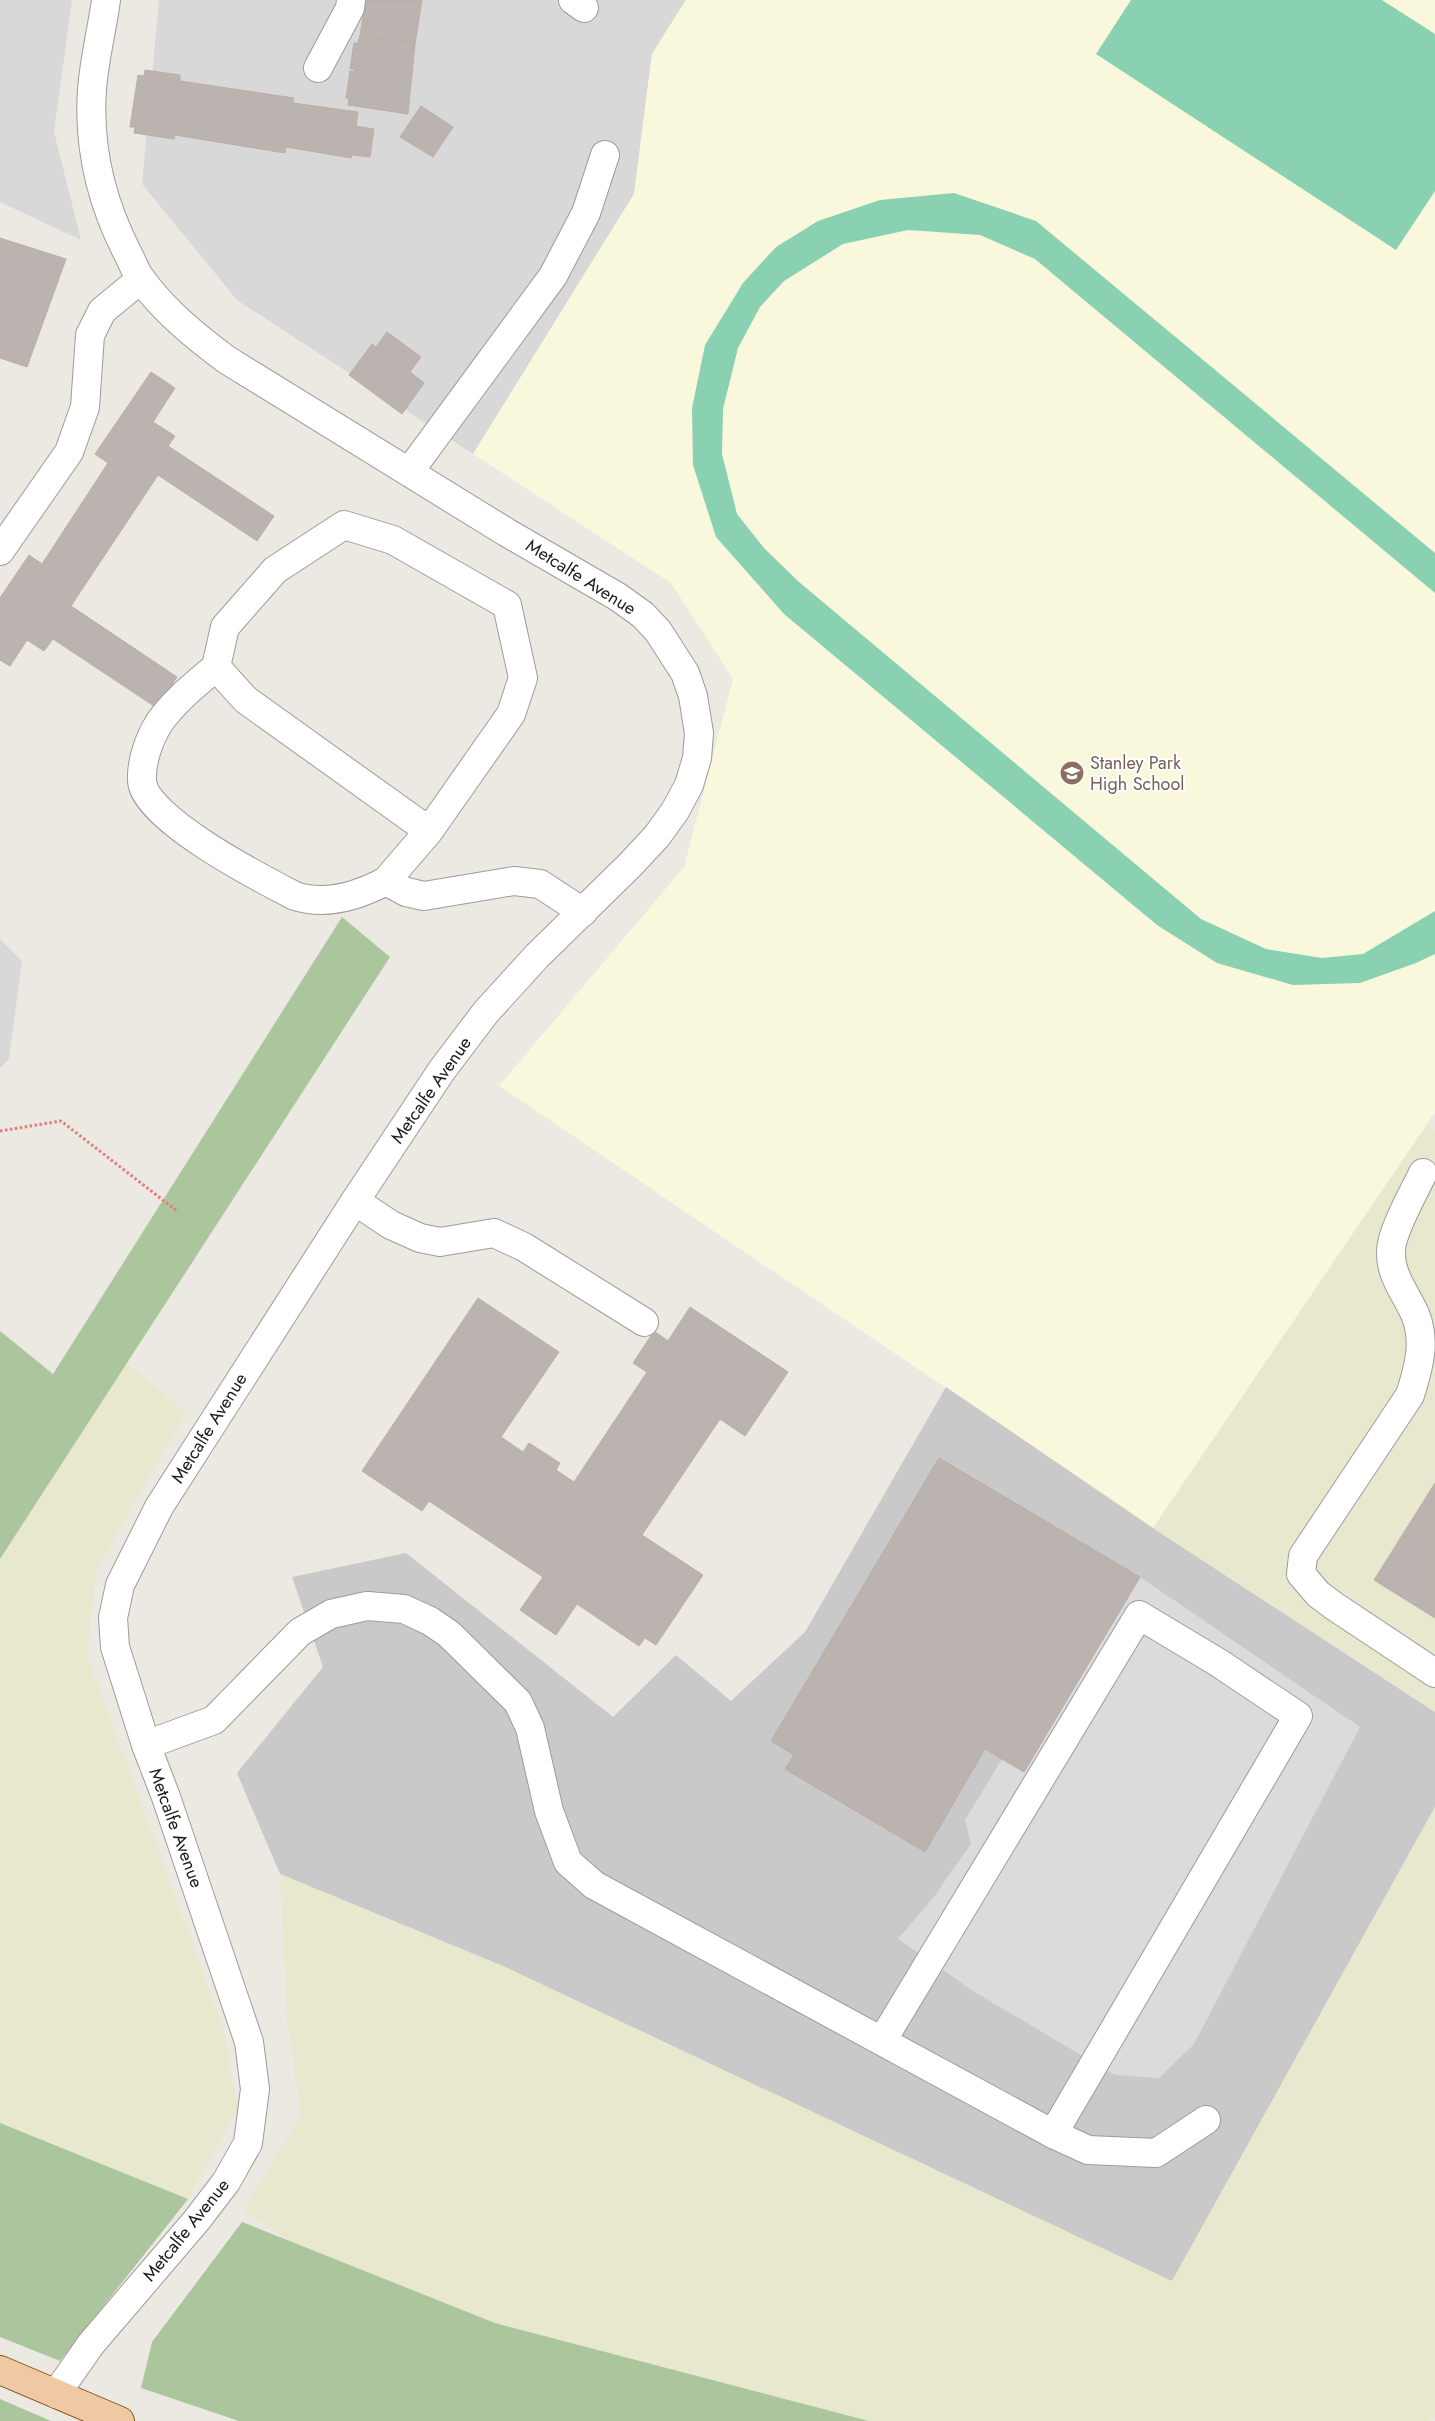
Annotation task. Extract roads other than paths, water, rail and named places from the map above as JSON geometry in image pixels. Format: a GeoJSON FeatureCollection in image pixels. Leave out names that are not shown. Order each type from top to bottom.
{"type":"FeatureCollection","features":[{"type":"Feature","properties":{"kind":"main road"},"geometry":{"type":"LineString","coordinates":[[0,2370],[120,2421]]}},
{"type":"Feature","properties":{"kind":"street","name":"Metcalfe Avenue"},"geometry":{"type":"LineString","coordinates":[[56,2394],[92,2344],[226,2182],[248,2143],[255,2089],[249,2042],[114,1647],[113,1618],[120,1585],[160,1506],[355,1201],[442,1070],[486,1012],[537,956],[657,836],[675,811],[689,785],[697,758],[699,733],[693,696],[685,673],[658,630],[636,610],[227,360],[197,337],[166,308],[140,279],[119,236],[102,193],[95,156],[92,90],[106,0]]}},
{"type":"Feature","properties":{"kind":"street"},"geometry":{"type":"LineString","coordinates":[[318,68],[350,8],[351,0]]}},
{"type":"Feature","properties":{"kind":"street"},"geometry":{"type":"LineString","coordinates":[[409,472],[553,276],[586,213],[605,155]]}},
{"type":"Feature","properties":{"kind":"street"},"geometry":{"type":"LineString","coordinates":[[0,551],[69,452],[84,407],[90,335],[102,311],[140,279]]}},
{"type":"Feature","properties":{"kind":"street"},"geometry":{"type":"LineString","coordinates":[[344,525],[393,540],[507,605],[522,678],[511,714],[429,832],[386,881],[363,894],[311,902],[295,896],[192,838],[156,807],[142,783],[146,750],[159,724],[182,697],[216,666],[225,627],[274,570],[344,525]]}},
{"type":"Feature","properties":{"kind":"street"},"geometry":{"type":"LineString","coordinates":[[216,666],[246,700],[429,832]]}},
{"type":"Feature","properties":{"kind":"street"},"geometry":{"type":"LineString","coordinates":[[386,881],[406,892],[424,896],[514,882],[540,884],[583,912]]}},
{"type":"Feature","properties":{"kind":"street"},"geometry":{"type":"LineString","coordinates":[[1423,1173],[1400,1221],[1390,1249],[1393,1270],[1419,1322],[1422,1344],[1418,1370],[1410,1395],[1303,1556],[1301,1574],[1318,1594],[1334,1606],[1435,1673]]}},
{"type":"Feature","properties":{"kind":"street"},"geometry":{"type":"LineString","coordinates":[[355,1201],[391,1225],[420,1238],[440,1242],[494,1233],[524,1247],[644,1322]]}},
{"type":"Feature","properties":{"kind":"street"},"geometry":{"type":"LineString","coordinates":[[146,1745],[214,1720],[300,1632],[331,1614],[367,1606],[404,1609],[430,1621],[449,1634],[518,1702],[530,1728],[549,1811],[568,1862],[594,1885],[1052,2134],[1088,2150],[1156,2153],[1206,2120]]}},
{"type":"Feature","properties":{"kind":"street"},"geometry":{"type":"LineString","coordinates":[[882,2041],[1140,1615],[1218,1663],[1298,1716],[1052,2134]]}},
{"type":"Feature","properties":{"kind":"place","name":"Stanley Park High School"},"geometry":{"type":"Point","coordinates":[1072,773]}}]}
